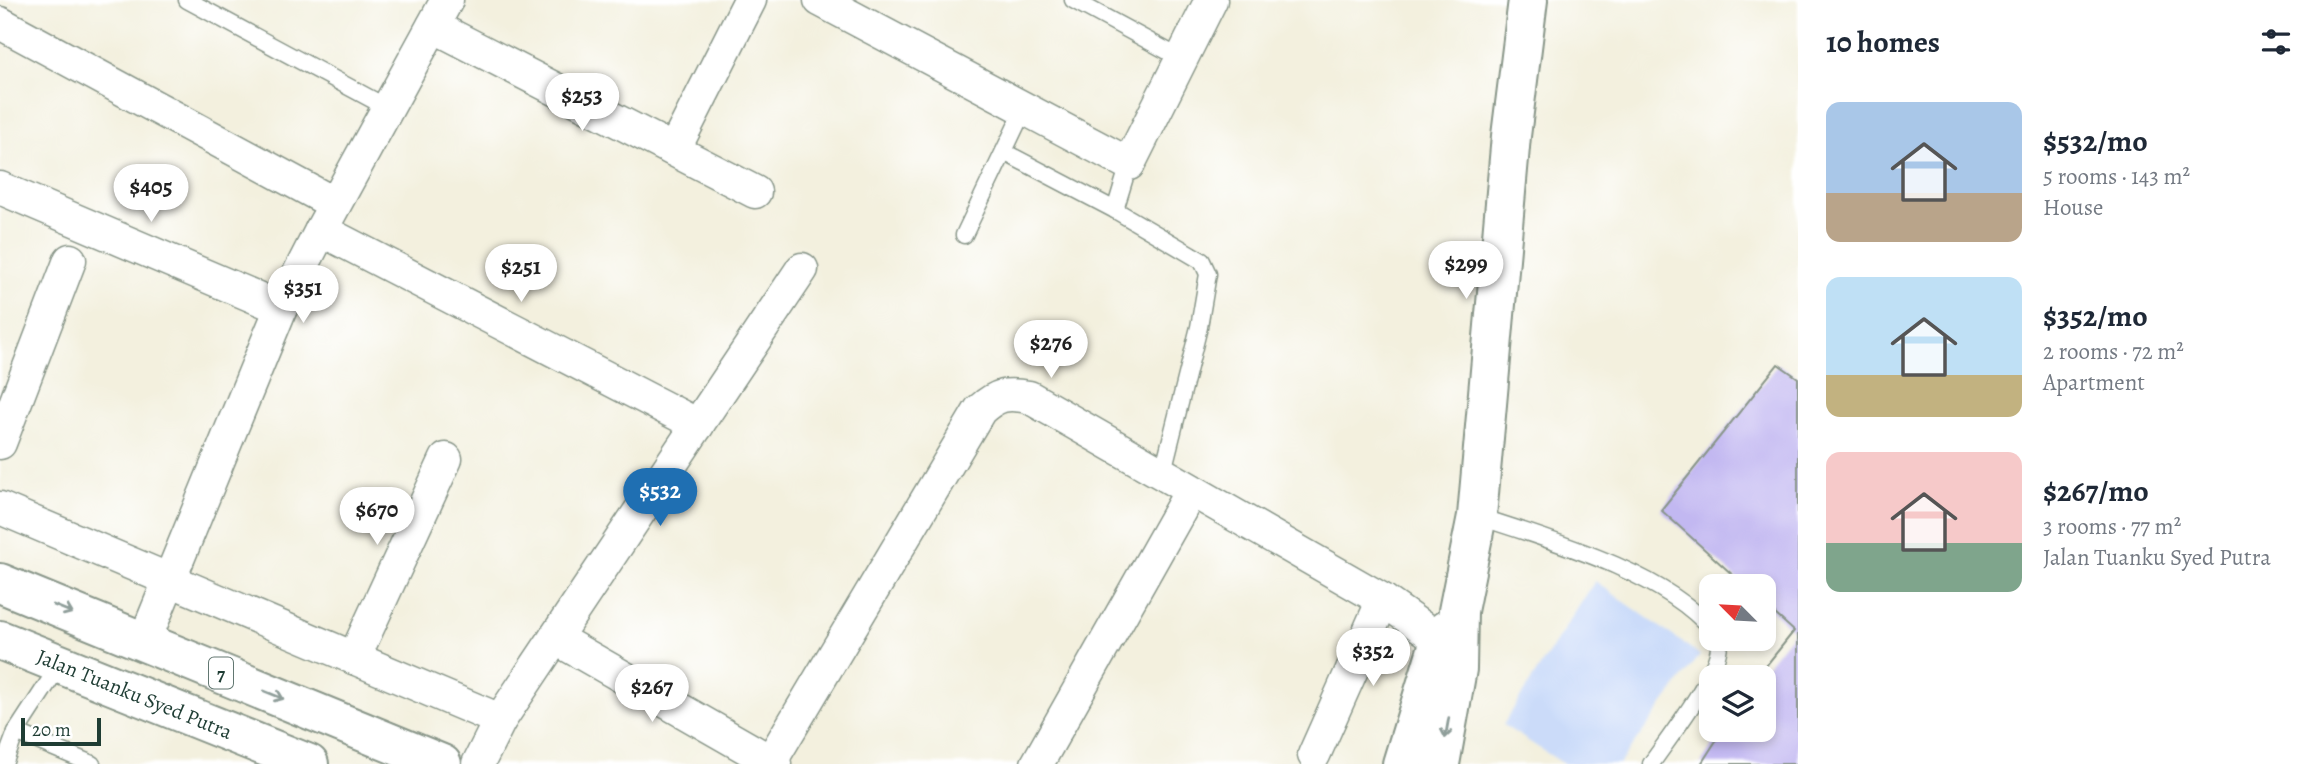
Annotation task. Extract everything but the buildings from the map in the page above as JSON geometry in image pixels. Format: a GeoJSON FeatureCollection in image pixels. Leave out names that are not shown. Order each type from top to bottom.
{"type":"FeatureCollection","features":[{"type":"Feature","properties":{"kind":"main road"},"geometry":{"type":"LineString","coordinates":[[1402,764],[1452,640],[1486,519],[1511,135],[1528,0]]}},
{"type":"Feature","properties":{"kind":"main road","name":"7"},"geometry":{"type":"LineString","coordinates":[[0,583],[442,764]]}},
{"type":"Feature","properties":{"kind":"main road","name":"Jalan Tuanku Syed Putra"},"geometry":{"type":"LineString","coordinates":[[0,640],[61,663],[291,761]]}},
{"type":"Feature","properties":{"kind":"main road"},"geometry":{"type":"LineString","coordinates":[[1440,764],[1452,640]]}},
{"type":"Feature","properties":{"kind":"street"},"geometry":{"type":"LineString","coordinates":[[674,150],[750,0]]}},
{"type":"Feature","properties":{"kind":"street"},"geometry":{"type":"LineString","coordinates":[[820,0],[1129,164],[1211,0]]}},
{"type":"Feature","properties":{"kind":"street"},"geometry":{"type":"LineString","coordinates":[[144,642],[281,308],[388,108],[436,9],[674,150],[755,192]]}},
{"type":"Feature","properties":{"kind":"street"},"geometry":{"type":"LineString","coordinates":[[0,23],[328,217],[698,425]]}},
{"type":"Feature","properties":{"kind":"street"},"geometry":{"type":"LineString","coordinates":[[0,188],[281,308]]}},
{"type":"Feature","properties":{"kind":"street"},"geometry":{"type":"LineString","coordinates":[[0,443],[70,260]]}},
{"type":"Feature","properties":{"kind":"street"},"geometry":{"type":"LineString","coordinates":[[478,764],[500,720],[802,269]]}},
{"type":"Feature","properties":{"kind":"street"},"geometry":{"type":"LineString","coordinates":[[555,638],[773,763],[980,410],[993,398],[1010,394],[1029,397],[1452,640]]}},
{"type":"Feature","properties":{"kind":"street"},"geometry":{"type":"LineString","coordinates":[[354,658],[446,459]]}},
{"type":"Feature","properties":{"kind":"street"},"geometry":{"type":"LineString","coordinates":[[1037,764],[1191,491]]}},
{"type":"Feature","properties":{"kind":"street"},"geometry":{"type":"LineString","coordinates":[[0,508],[500,720]]}},
{"type":"Feature","properties":{"kind":"street"},"geometry":{"type":"LineString","coordinates":[[1314,755],[1383,600]]}},
{"type":"Feature","properties":{"kind":"lane"},"geometry":{"type":"LineString","coordinates":[[187,0],[388,108]]}},
{"type":"Feature","properties":{"kind":"lane"},"geometry":{"type":"LineString","coordinates":[[1073,0],[1182,59]]}},
{"type":"Feature","properties":{"kind":"lane"},"geometry":{"type":"LineString","coordinates":[[964,235],[1024,108]]}},
{"type":"Feature","properties":{"kind":"lane"},"geometry":{"type":"LineString","coordinates":[[1004,152],[1115,210],[1202,261],[1208,274],[1199,327],[1162,475]]}},
{"type":"Feature","properties":{"kind":"lane"},"geometry":{"type":"LineString","coordinates":[[1115,210],[1129,164]]}},
{"type":"Feature","properties":{"kind":"lane"},"geometry":{"type":"LineString","coordinates":[[1486,519],[1517,528],[1635,573],[1687,607],[1699,618]]}},
{"type":"Feature","properties":{"kind":"lane"},"geometry":{"type":"LineString","coordinates":[[1651,764],[1700,694],[1720,651]]}},
{"type":"Feature","properties":{"kind":"lane"},"geometry":{"type":"LineString","coordinates":[[4,764],[16,732],[61,663]]}},
{"type":"Feature","properties":{"kind":"lane"},"geometry":{"type":"LineString","coordinates":[[16,732],[92,764]]}},
{"type":"Feature","properties":{"kind":"shaded area"},"geometry":{"type":"Polygon","coordinates":[[[1595,581],[1700,655],[1619,764],[1564,764],[1503,725],[1595,581]]]}}]}
